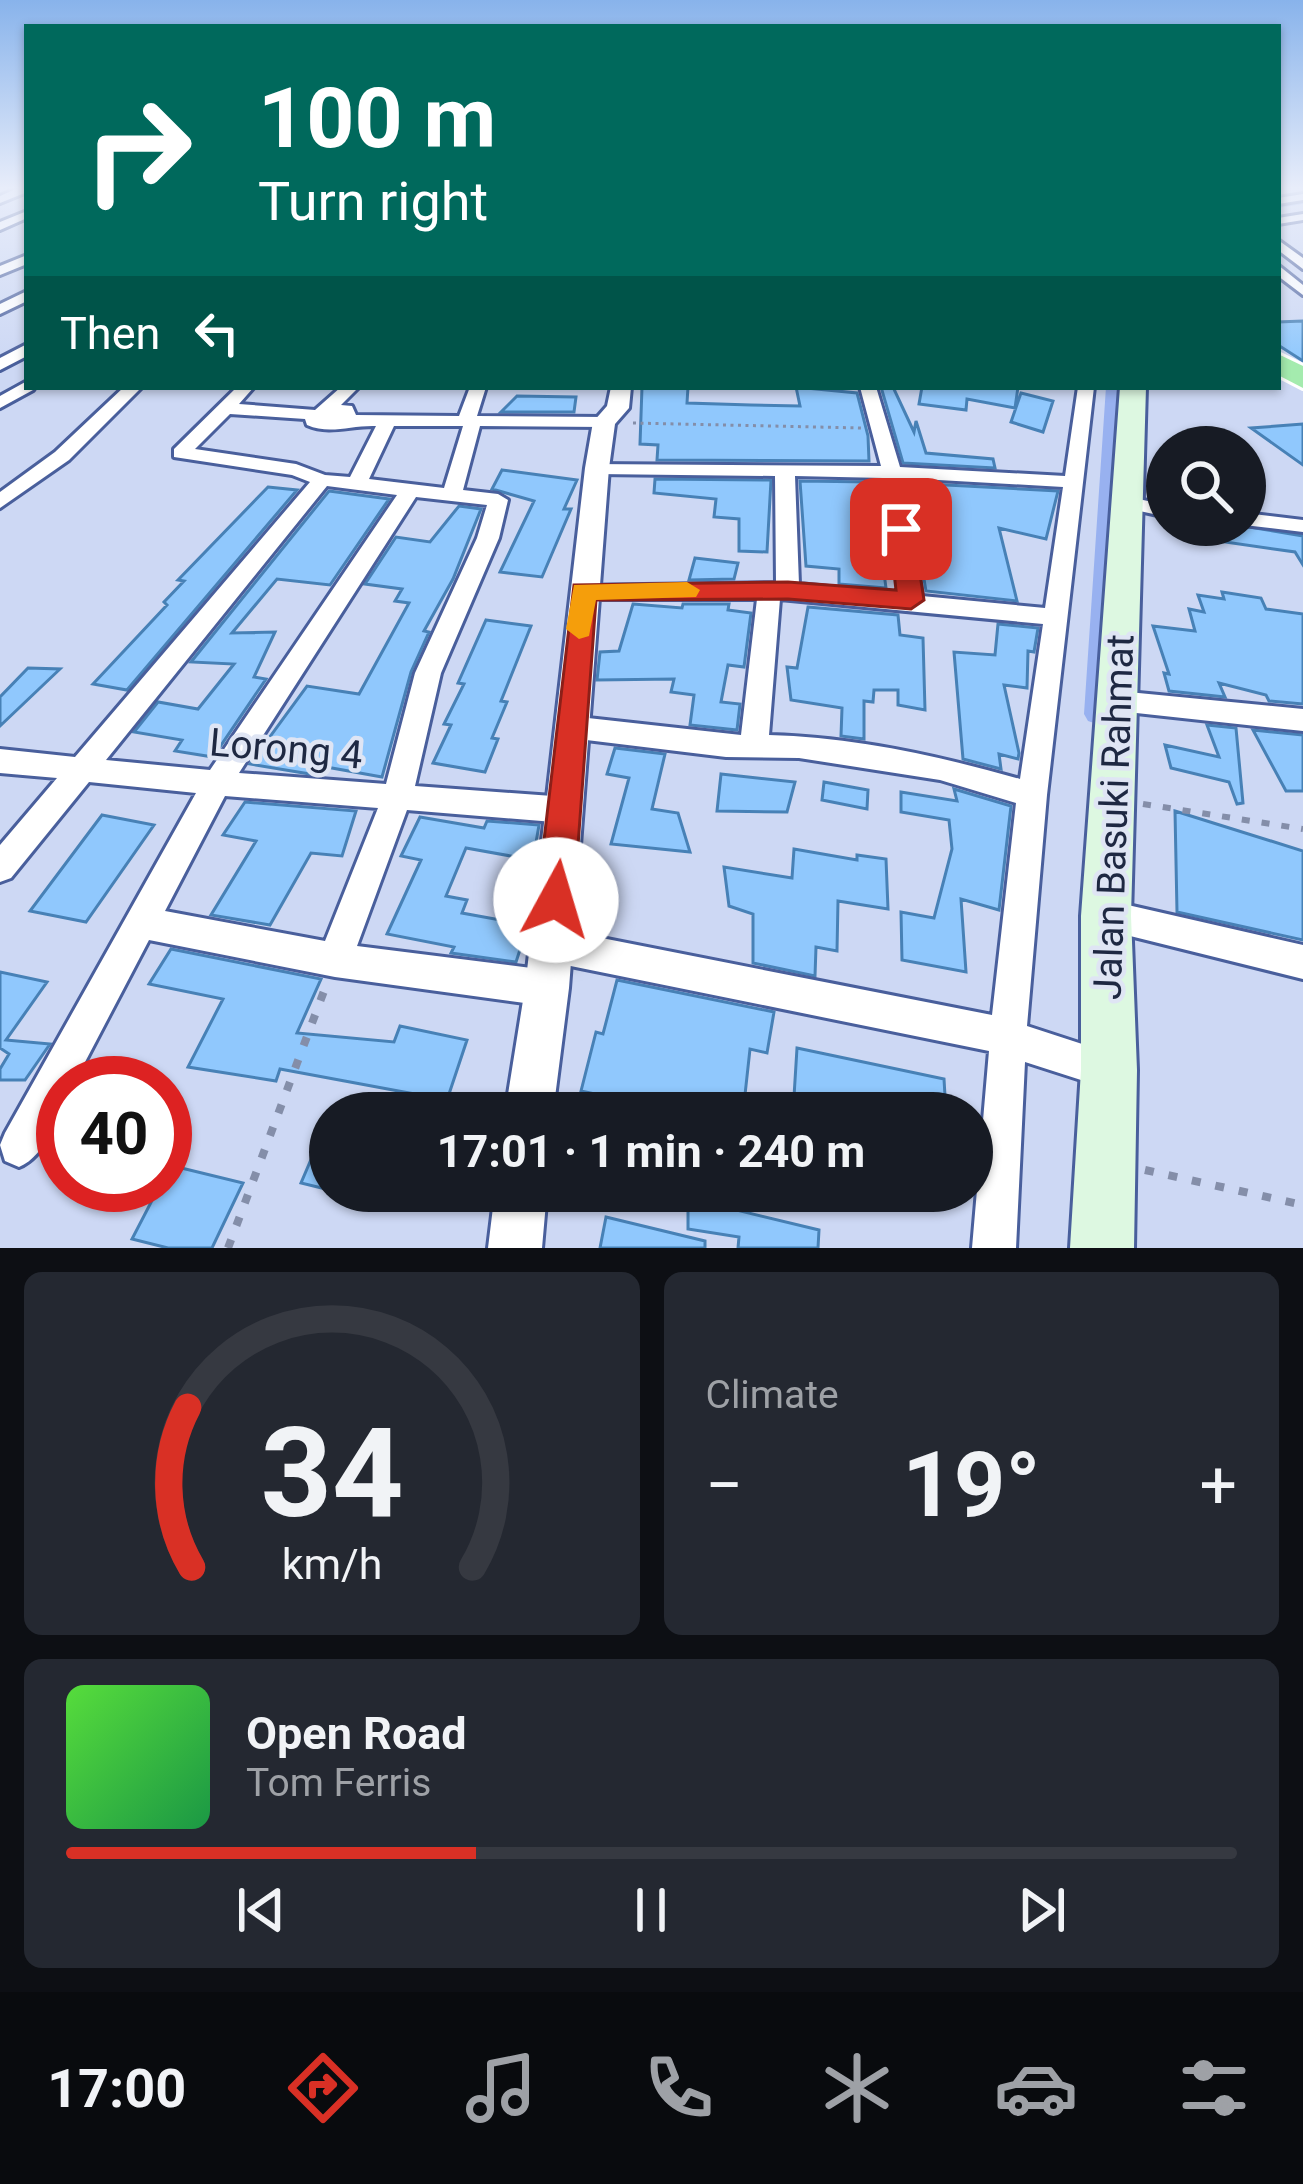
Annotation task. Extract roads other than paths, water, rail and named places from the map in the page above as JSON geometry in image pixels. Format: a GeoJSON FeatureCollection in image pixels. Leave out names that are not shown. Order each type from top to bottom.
{"type":"FeatureCollection","features":[{"type":"Feature","properties":{"kind":"main road","name":"Jalan Basuki Rahmat"},"geometry":{"type":"LineString","coordinates":[[1102,1248],[1104,1161],[1094,1065],[1118,701],[1146,507],[1129,390]]}},
{"type":"Feature","properties":{"kind":"street"},"geometry":{"type":"LineString","coordinates":[[0,502],[62,457],[131,390]]}},
{"type":"Feature","properties":{"kind":"street"},"geometry":{"type":"LineString","coordinates":[[243,390],[181,453],[316,443],[346,410],[349,420],[604,422]]}},
{"type":"Feature","properties":{"kind":"street"},"geometry":{"type":"LineString","coordinates":[[0,868],[80,769],[316,443],[349,390]]}},
{"type":"Feature","properties":{"kind":"street"},"geometry":{"type":"LineString","coordinates":[[452,495],[477,390]]}},
{"type":"Feature","properties":{"kind":"street"},"geometry":{"type":"LineString","coordinates":[[532,1092],[566,810],[597,468],[604,422],[618,408],[621,390]]}},
{"type":"Feature","properties":{"kind":"street"},"geometry":{"type":"LineString","coordinates":[[869,390],[892,472],[911,600]]}},
{"type":"Feature","properties":{"kind":"street"},"geometry":{"type":"LineString","coordinates":[[994,1248],[1032,796],[1086,390]]}},
{"type":"Feature","properties":{"kind":"street"},"geometry":{"type":"LineString","coordinates":[[226,408],[316,443],[357,484],[495,497],[497,510],[428,673],[398,798],[335,959]]}},
{"type":"Feature","properties":{"kind":"street"},"geometry":{"type":"LineString","coordinates":[[357,484],[388,420]]}},
{"type":"Feature","properties":{"kind":"street"},"geometry":{"type":"LineString","coordinates":[[597,468],[892,472],[1073,482]]}},
{"type":"Feature","properties":{"kind":"street"},"geometry":{"type":"LineString","coordinates":[[754,747],[778,591],[785,470]]}},
{"type":"Feature","properties":{"kind":"street"},"geometry":{"type":"LineString","coordinates":[[20,1147],[217,784],[409,492]]}},
{"type":"Feature","properties":{"kind":"street"},"geometry":{"type":"LineString","coordinates":[[1266,522],[1303,526]]}},
{"type":"Feature","properties":{"kind":"street"},"geometry":{"type":"LineString","coordinates":[[583,591],[778,591],[1057,617]]}},
{"type":"Feature","properties":{"kind":"street"},"geometry":{"type":"LineString","coordinates":[[1118,701],[1303,720]]}},
{"type":"Feature","properties":{"kind":"street"},"geometry":{"type":"LineString","coordinates":[[570,727],[754,747],[799,747],[940,768],[1032,796]]}},
{"type":"Feature","properties":{"kind":"street","name":"Lorong 4"},"geometry":{"type":"LineString","coordinates":[[0,760],[217,784],[566,810]]}},
{"type":"Feature","properties":{"kind":"street"},"geometry":{"type":"LineString","coordinates":[[1106,916],[1303,962]]}},
{"type":"Feature","properties":{"kind":"street"},"geometry":{"type":"LineString","coordinates":[[139,922],[335,959],[547,988]]}},
{"type":"Feature","properties":{"kind":"street"},"geometry":{"type":"LineString","coordinates":[[551,945],[1015,1040],[1094,1065]]}},
{"type":"Feature","properties":{"kind":"street"},"geometry":{"type":"LineString","coordinates":[[514,1248],[518,1212]]}},
{"type":"Feature","properties":{"kind":"waterway"},"geometry":{"type":"LineString","coordinates":[[1097,714],[1114,390]]}}]}
